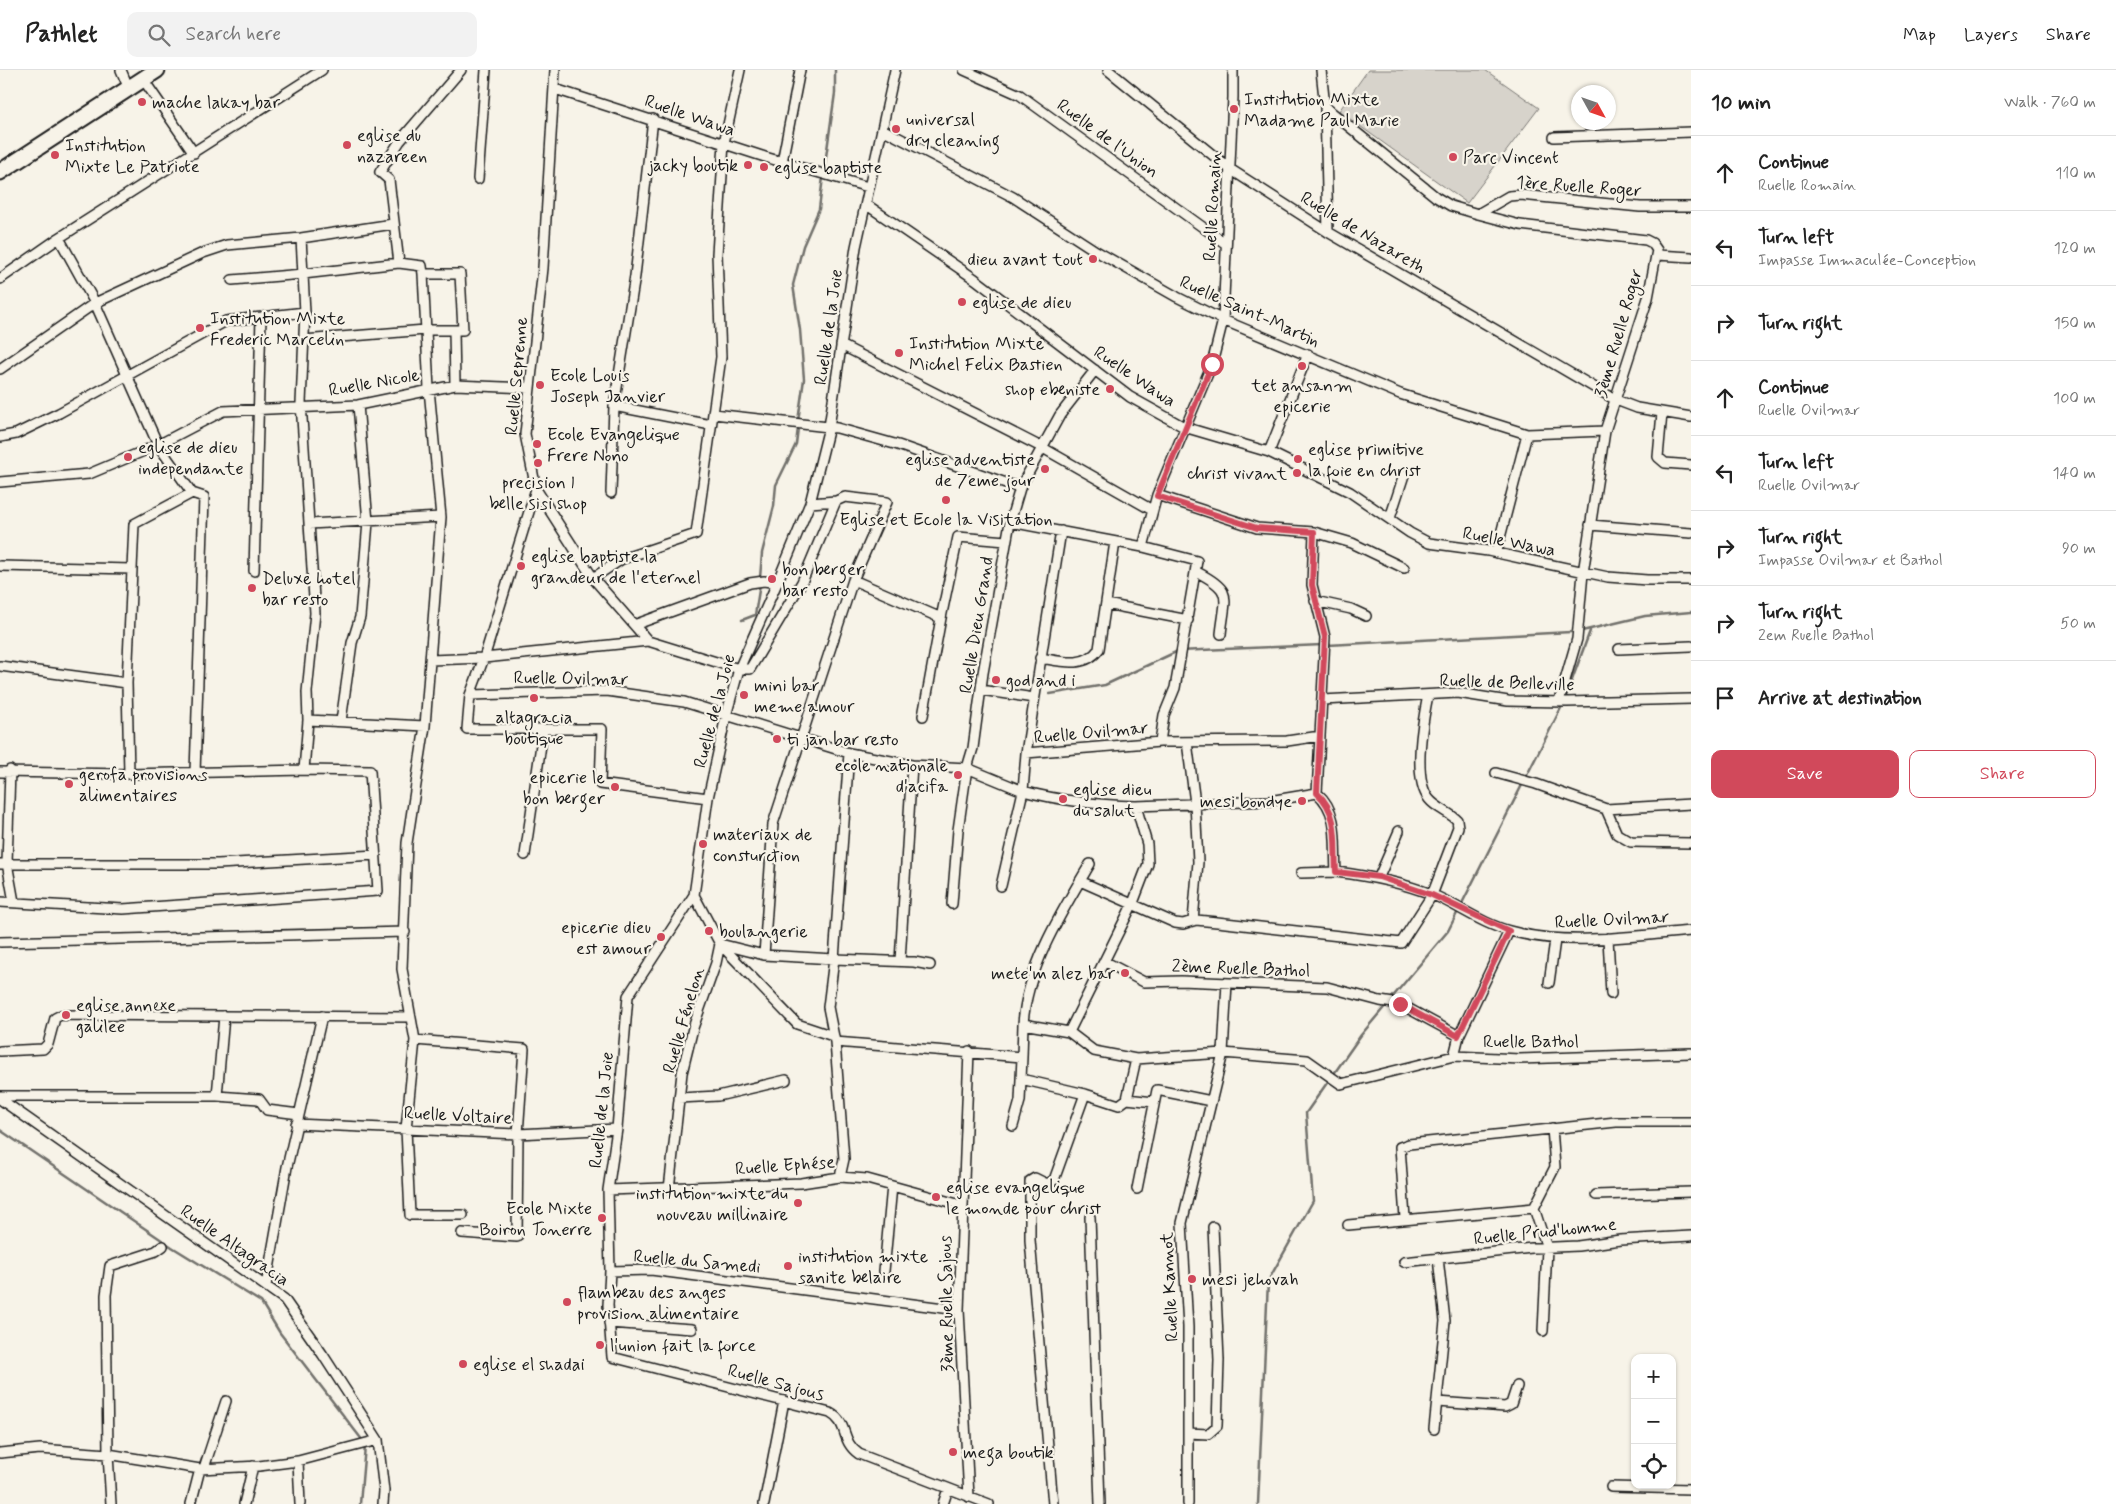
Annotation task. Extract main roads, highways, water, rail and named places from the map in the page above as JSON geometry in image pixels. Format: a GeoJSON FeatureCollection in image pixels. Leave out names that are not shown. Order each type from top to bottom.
{"type":"FeatureCollection","features":[{"type":"Feature","properties":{"kind":"main road"},"geometry":{"type":"LineString","coordinates":[[0,172],[157,70]]}},
{"type":"Feature","properties":{"kind":"waterway"},"geometry":{"type":"LineString","coordinates":[[824,171],[835,93],[835,70]]}},
{"type":"Feature","properties":{"kind":"waterway"},"geometry":{"type":"LineString","coordinates":[[798,421],[804,379],[800,330],[793,285],[803,246],[819,209],[823,177]]}},
{"type":"Feature","properties":{"kind":"waterway"},"geometry":{"type":"LineString","coordinates":[[760,578],[762,553],[774,506],[776,485],[796,444],[798,428]]}},
{"type":"Feature","properties":{"kind":"waterway"},"geometry":{"type":"LineString","coordinates":[[742,620],[755,615],[760,584]]}},
{"type":"Feature","properties":{"kind":"waterway"},"geometry":{"type":"LineString","coordinates":[[1582,631],[1645,616],[1691,612]]}},
{"type":"Feature","properties":{"kind":"waterway"},"geometry":{"type":"LineString","coordinates":[[1565,699],[1590,631]]}},
{"type":"Feature","properties":{"kind":"waterway"},"geometry":{"type":"LineString","coordinates":[[1328,645],[1571,632]]}},
{"type":"Feature","properties":{"kind":"waterway"},"geometry":{"type":"LineString","coordinates":[[1050,694],[1105,685],[1178,651],[1322,645]]}},
{"type":"Feature","properties":{"kind":"waterway"},"geometry":{"type":"LineString","coordinates":[[1390,1000],[1448,931],[1563,704]]}},
{"type":"Feature","properties":{"kind":"waterway"},"geometry":{"type":"LineString","coordinates":[[1333,1075],[1361,1035],[1387,1004]]}},
{"type":"Feature","properties":{"kind":"waterway"},"geometry":{"type":"LineString","coordinates":[[1258,1504],[1268,1281],[1313,1201],[1306,1113],[1329,1080]]}},
{"type":"Feature","properties":{"kind":"waterway"},"geometry":{"type":"LineString","coordinates":[[0,1130],[172,1247],[261,1302],[280,1333],[363,1441]]}},
{"type":"Feature","properties":{"kind":"waterway"},"geometry":{"type":"LineString","coordinates":[[360,1504],[365,1446]]}},
{"type":"Feature","properties":{"kind":"place","name":"mache lakay bar"},"geometry":{"type":"Point","coordinates":[142,102]}},
{"type":"Feature","properties":{"kind":"place","name":"Institution Mixte Madame Paul Marie"},"geometry":{"type":"Point","coordinates":[1234,109]}},
{"type":"Feature","properties":{"kind":"place","name":"universal dry cleaning"},"geometry":{"type":"Point","coordinates":[896,129]}},
{"type":"Feature","properties":{"kind":"place","name":"eglise du nazareen"},"geometry":{"type":"Point","coordinates":[347,145]}},
{"type":"Feature","properties":{"kind":"place","name":"Institution Mixte Le Patriote"},"geometry":{"type":"Point","coordinates":[55,155]}},
{"type":"Feature","properties":{"kind":"place","name":"Parc Vincent"},"geometry":{"type":"Point","coordinates":[1453,157]}},
{"type":"Feature","properties":{"kind":"place","name":"jacky boutik"},"geometry":{"type":"Point","coordinates":[748,165]}},
{"type":"Feature","properties":{"kind":"place","name":"eglise baptiste"},"geometry":{"type":"Point","coordinates":[764,167]}},
{"type":"Feature","properties":{"kind":"place","name":"dieu avant tout"},"geometry":{"type":"Point","coordinates":[1093,259]}},
{"type":"Feature","properties":{"kind":"place","name":"eglise de dieu"},"geometry":{"type":"Point","coordinates":[962,302]}},
{"type":"Feature","properties":{"kind":"place","name":"Institution Mixte Frederic Marcelin"},"geometry":{"type":"Point","coordinates":[200,328]}},
{"type":"Feature","properties":{"kind":"place","name":"Institution Mixte Michel Felix Bastien"},"geometry":{"type":"Point","coordinates":[899,353]}},
{"type":"Feature","properties":{"kind":"place","name":"tet ansanm epicerie"},"geometry":{"type":"Point","coordinates":[1302,366]}},
{"type":"Feature","properties":{"kind":"place","name":"Ecole Louis Joseph Janvier"},"geometry":{"type":"Point","coordinates":[540,385]}},
{"type":"Feature","properties":{"kind":"place","name":"shop ebeniste"},"geometry":{"type":"Point","coordinates":[1110,389]}},
{"type":"Feature","properties":{"kind":"place","name":"Ecole Evangelique Frere Nono"},"geometry":{"type":"Point","coordinates":[537,444]}},
{"type":"Feature","properties":{"kind":"place","name":"eglise de dieu independante"},"geometry":{"type":"Point","coordinates":[128,457]}},
{"type":"Feature","properties":{"kind":"place","name":"eglise primitive la foie en christ"},"geometry":{"type":"Point","coordinates":[1298,459]}},
{"type":"Feature","properties":{"kind":"place","name":"precision l belle sisi shop"},"geometry":{"type":"Point","coordinates":[538,463]}},
{"type":"Feature","properties":{"kind":"place","name":"eglise adventiste de 7eme jour"},"geometry":{"type":"Point","coordinates":[1045,469]}},
{"type":"Feature","properties":{"kind":"place","name":"christ vivant"},"geometry":{"type":"Point","coordinates":[1297,473]}},
{"type":"Feature","properties":{"kind":"place","name":"Eglise et Ecole la Visitation"},"geometry":{"type":"Point","coordinates":[946,500]}},
{"type":"Feature","properties":{"kind":"place","name":"eglise baptiste la grandeur de l'eternel"},"geometry":{"type":"Point","coordinates":[521,566]}},
{"type":"Feature","properties":{"kind":"place","name":"bon berger bar resto"},"geometry":{"type":"Point","coordinates":[772,579]}},
{"type":"Feature","properties":{"kind":"place","name":"Deluxe hotel bar resto"},"geometry":{"type":"Point","coordinates":[252,588]}},
{"type":"Feature","properties":{"kind":"place","name":"god and i"},"geometry":{"type":"Point","coordinates":[996,680]}},
{"type":"Feature","properties":{"kind":"place","name":"mini bar meme amour"},"geometry":{"type":"Point","coordinates":[744,695]}},
{"type":"Feature","properties":{"kind":"place","name":"altagracia boutique"},"geometry":{"type":"Point","coordinates":[534,698]}},
{"type":"Feature","properties":{"kind":"place","name":"ti jan bar resto"},"geometry":{"type":"Point","coordinates":[777,739]}},
{"type":"Feature","properties":{"kind":"place","name":"ecole nationale d'acifa"},"geometry":{"type":"Point","coordinates":[958,775]}},
{"type":"Feature","properties":{"kind":"place","name":"gerofa provisions alimentaires"},"geometry":{"type":"Point","coordinates":[69,784]}},
{"type":"Feature","properties":{"kind":"place","name":"epicerie le bon berger"},"geometry":{"type":"Point","coordinates":[615,787]}},
{"type":"Feature","properties":{"kind":"place","name":"eglise dieu du salut"},"geometry":{"type":"Point","coordinates":[1063,799]}},
{"type":"Feature","properties":{"kind":"place","name":"mesi bondye"},"geometry":{"type":"Point","coordinates":[1302,801]}},
{"type":"Feature","properties":{"kind":"place","name":"materiaux de consturction"},"geometry":{"type":"Point","coordinates":[703,844]}},
{"type":"Feature","properties":{"kind":"place","name":"boulangerie"},"geometry":{"type":"Point","coordinates":[709,931]}},
{"type":"Feature","properties":{"kind":"place","name":"epicerie dieu est amour"},"geometry":{"type":"Point","coordinates":[661,937]}},
{"type":"Feature","properties":{"kind":"place","name":"mete'm alez bar"},"geometry":{"type":"Point","coordinates":[1125,973]}},
{"type":"Feature","properties":{"kind":"place","name":"eglise annexe galilee"},"geometry":{"type":"Point","coordinates":[66,1015]}},
{"type":"Feature","properties":{"kind":"place","name":"eglise evangelique le monde pour christ"},"geometry":{"type":"Point","coordinates":[936,1197]}},
{"type":"Feature","properties":{"kind":"place","name":"institution mixte du nouveau millinaire"},"geometry":{"type":"Point","coordinates":[798,1203]}},
{"type":"Feature","properties":{"kind":"place","name":"Ecole Mixte Boiron Tonerre"},"geometry":{"type":"Point","coordinates":[602,1218]}},
{"type":"Feature","properties":{"kind":"place","name":"institution mixte sanite belaire"},"geometry":{"type":"Point","coordinates":[788,1266]}},
{"type":"Feature","properties":{"kind":"place","name":"mesi jehovah"},"geometry":{"type":"Point","coordinates":[1192,1279]}},
{"type":"Feature","properties":{"kind":"place","name":"flambeau des anges provision alimentaire"},"geometry":{"type":"Point","coordinates":[567,1302]}},
{"type":"Feature","properties":{"kind":"place","name":"l'union fait la force"},"geometry":{"type":"Point","coordinates":[600,1345]}},
{"type":"Feature","properties":{"kind":"place","name":"eglise el shadai"},"geometry":{"type":"Point","coordinates":[463,1364]}},
{"type":"Feature","properties":{"kind":"place","name":"mega boutik"},"geometry":{"type":"Point","coordinates":[953,1452]}}]}
